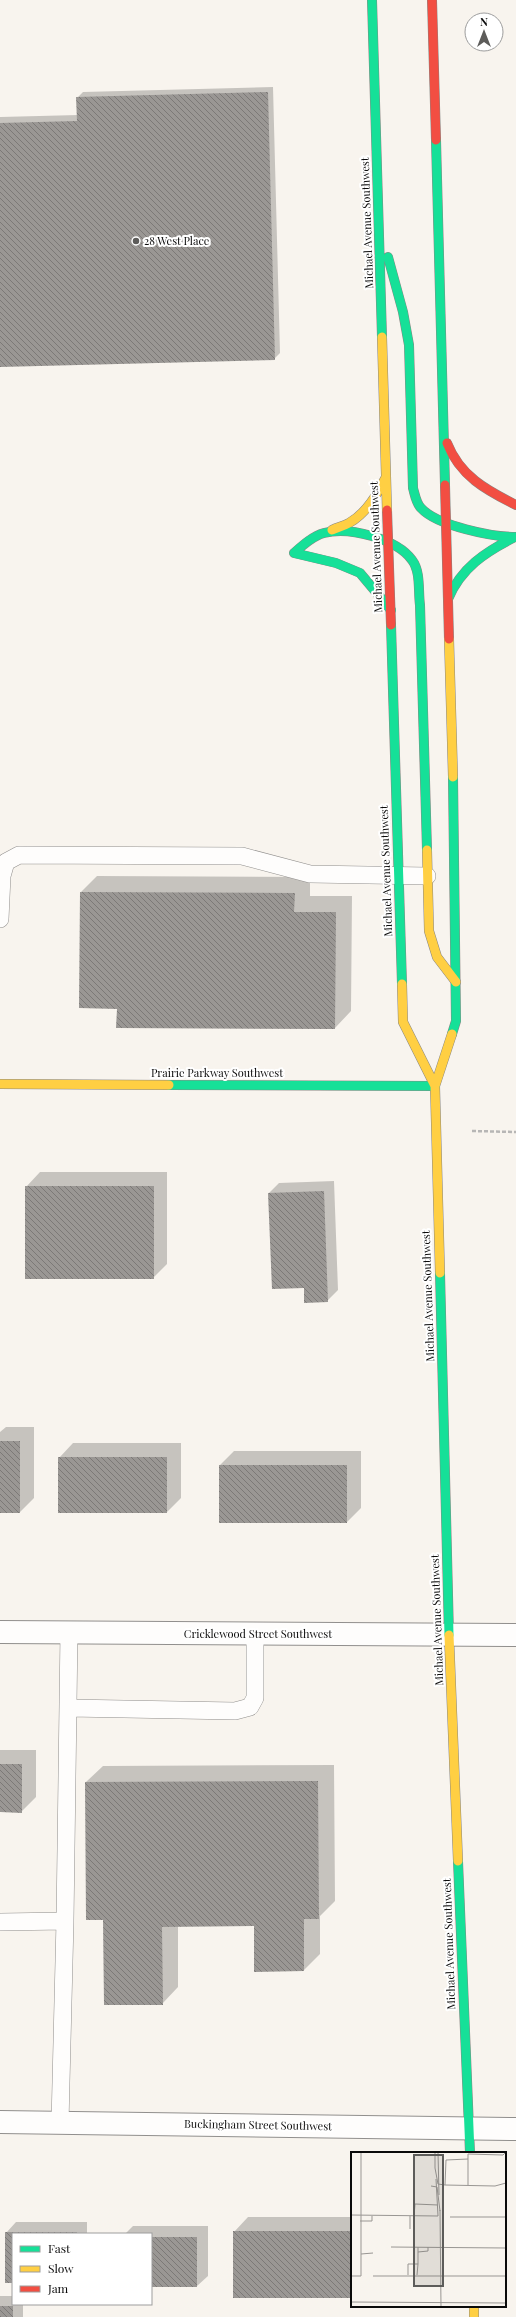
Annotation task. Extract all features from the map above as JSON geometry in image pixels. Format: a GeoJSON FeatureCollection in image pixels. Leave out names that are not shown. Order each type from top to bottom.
{"type":"FeatureCollection","features":[{"type":"Feature","properties":{"kind":"street","name":"Michael Avenue Southwest"},"geometry":{"type":"LineString","coordinates":[[372,0],[403,1022],[434,1086]]}},
{"type":"Feature","properties":{"kind":"street","name":"Michael Avenue Southwest"},"geometry":{"type":"LineString","coordinates":[[432,0],[444,432],[456,982],[456,1021],[434,1086],[449,1634],[470,2152]]}},
{"type":"Feature","properties":{"kind":"street"},"geometry":{"type":"LineString","coordinates":[[379,225],[403,312],[409,345],[412,488],[423,510],[435,518],[446,522],[515,537]]}},
{"type":"Feature","properties":{"kind":"street"},"geometry":{"type":"LineString","coordinates":[[444,432],[449,450],[461,472],[483,489],[516,505]]}},
{"type":"Feature","properties":{"kind":"street"},"geometry":{"type":"LineString","coordinates":[[386,477],[374,499],[361,515],[348,523],[310,539],[294,553],[336,563],[360,573],[390,610]]}},
{"type":"Feature","properties":{"kind":"street"},"geometry":{"type":"LineString","coordinates":[[327,532],[360,533],[388,543],[411,559],[418,575],[429,931],[432,946],[437,957],[456,982]]}},
{"type":"Feature","properties":{"kind":"street"},"geometry":{"type":"LineString","coordinates":[[448,600],[455,583],[468,567],[492,550],[515,537]]}},
{"type":"Feature","properties":{"kind":"street","name":"Prairie Parkway Southwest"},"geometry":{"type":"LineString","coordinates":[[0,1084],[434,1086]]}},
{"type":"Feature","properties":{"kind":"street","name":"Cricklewood Street Southwest"},"geometry":{"type":"LineString","coordinates":[[0,1632],[516,1635]]}},
{"type":"Feature","properties":{"kind":"street","name":"Buckingham Street Southwest"},"geometry":{"type":"LineString","coordinates":[[0,2122],[516,2129]]}},
{"type":"Feature","properties":{"kind":"lane"},"geometry":{"type":"LineString","coordinates":[[0,918],[3,870],[6,862],[19,855],[242,856],[310,874],[427,876]]}},
{"type":"Feature","properties":{"kind":"lane"},"geometry":{"type":"LineString","coordinates":[[60,2123],[69,1708],[69,1632]]}},
{"type":"Feature","properties":{"kind":"lane"},"geometry":{"type":"LineString","coordinates":[[69,1708],[235,1711],[250,1707],[255,1698],[256,1634]]}},
{"type":"Feature","properties":{"kind":"lane"},"geometry":{"type":"LineString","coordinates":[[0,1922],[65,1921]]}},
{"type":"Feature","properties":{"kind":"path"},"geometry":{"type":"LineString","coordinates":[[472,1131],[516,1132]]}},
{"type":"Feature","properties":{"kind":"building","name":"28 West Place"},"geometry":{"type":"Polygon","coordinates":[[[268,92],[275,360],[0,367],[0,123],[77,121],[76,97],[268,92]]]}},
{"type":"Feature","properties":{"kind":"building"},"geometry":{"type":"Polygon","coordinates":[[[80,892],[295,893],[294,912],[336,912],[335,1029],[116,1028],[117,1009],[79,1008],[80,892]]]}},
{"type":"Feature","properties":{"kind":"building"},"geometry":{"type":"Polygon","coordinates":[[[25,1186],[154,1186],[154,1279],[25,1279],[25,1186]]]}},
{"type":"Feature","properties":{"kind":"building"},"geometry":{"type":"Polygon","coordinates":[[[324,1191],[328,1302],[304,1303],[304,1288],[272,1289],[268,1193],[324,1191]]]}},
{"type":"Feature","properties":{"kind":"building"},"geometry":{"type":"Polygon","coordinates":[[[0,1441],[20,1441],[20,1513],[0,1513],[0,1441]]]}},
{"type":"Feature","properties":{"kind":"building"},"geometry":{"type":"Polygon","coordinates":[[[58,1457],[167,1457],[167,1513],[58,1513],[58,1457]]]}},
{"type":"Feature","properties":{"kind":"building"},"geometry":{"type":"Polygon","coordinates":[[[219,1465],[347,1465],[347,1523],[219,1523],[219,1465]]]}},
{"type":"Feature","properties":{"kind":"building"},"geometry":{"type":"Polygon","coordinates":[[[0,1764],[22,1764],[22,1813],[0,1812],[0,1764]]]}},
{"type":"Feature","properties":{"kind":"building"},"geometry":{"type":"Polygon","coordinates":[[[318,1781],[319,1919],[304,1919],[304,1971],[254,1972],[254,1926],[162,1927],[163,2005],[104,2005],[103,1920],[86,1920],[85,1782],[318,1781]]]}},
{"type":"Feature","properties":{"kind":"building"},"geometry":{"type":"Polygon","coordinates":[[[233,2231],[351,2231],[351,2298],[233,2298],[233,2231]]]}},
{"type":"Feature","properties":{"kind":"building"},"geometry":{"type":"Polygon","coordinates":[[[5,2232],[77,2232],[12,2233],[12,2283],[5,2283],[5,2232]]]}},
{"type":"Feature","properties":{"kind":"building"},"geometry":{"type":"Polygon","coordinates":[[[152,2237],[197,2237],[197,2287],[152,2287],[152,2237]]]}},
{"type":"Feature","properties":{"kind":"building"},"geometry":{"type":"Polygon","coordinates":[[[0,2306],[13,2306],[13,2317],[0,2317],[0,2306]]]}},
{"type":"Feature","properties":{"kind":"traffic: fast"},"geometry":{"type":"LineString","coordinates":[[372,0],[382,337]]}},
{"type":"Feature","properties":{"kind":"traffic: fast"},"geometry":{"type":"LineString","coordinates":[[436,140],[445,485]]}},
{"type":"Feature","properties":{"kind":"traffic: fast"},"geometry":{"type":"LineString","coordinates":[[388,257],[403,312],[409,345],[413,488],[419,506],[439,520],[452,525],[480,533],[516,537]]}},
{"type":"Feature","properties":{"kind":"traffic: fast"},"geometry":{"type":"LineString","coordinates":[[294,553],[308,541],[320,534],[334,531],[346,531],[384,540],[405,553],[415,565],[418,576],[420,605],[427,850]]}},
{"type":"Feature","properties":{"kind":"traffic: fast"},"geometry":{"type":"LineString","coordinates":[[448,599],[460,578],[475,562],[515,537]]}},
{"type":"Feature","properties":{"kind":"traffic: fast"},"geometry":{"type":"LineString","coordinates":[[294,553],[336,563],[360,573],[391,610]]}},
{"type":"Feature","properties":{"kind":"traffic: fast"},"geometry":{"type":"LineString","coordinates":[[391,625],[402,984]]}},
{"type":"Feature","properties":{"kind":"traffic: fast"},"geometry":{"type":"LineString","coordinates":[[452,1034],[456,1021],[453,777]]}},
{"type":"Feature","properties":{"kind":"traffic: fast"},"geometry":{"type":"LineString","coordinates":[[169,1085],[435,1086]]}},
{"type":"Feature","properties":{"kind":"traffic: fast"},"geometry":{"type":"LineString","coordinates":[[440,1273],[449,1635]]}},
{"type":"Feature","properties":{"kind":"traffic: fast"},"geometry":{"type":"LineString","coordinates":[[458,1861],[470,2152]]}},
{"type":"Feature","properties":{"kind":"traffic: slow"},"geometry":{"type":"LineString","coordinates":[[382,337],[387,510]]}},
{"type":"Feature","properties":{"kind":"traffic: slow"},"geometry":{"type":"LineString","coordinates":[[332,530],[349,523],[361,514],[375,496],[386,477]]}},
{"type":"Feature","properties":{"kind":"traffic: slow"},"geometry":{"type":"LineString","coordinates":[[449,639],[453,777]]}},
{"type":"Feature","properties":{"kind":"traffic: slow"},"geometry":{"type":"LineString","coordinates":[[427,850],[429,931],[437,957],[456,982]]}},
{"type":"Feature","properties":{"kind":"traffic: slow"},"geometry":{"type":"LineString","coordinates":[[402,984],[403,1022],[435,1086]]}},
{"type":"Feature","properties":{"kind":"traffic: slow"},"geometry":{"type":"LineString","coordinates":[[440,1273],[435,1086],[452,1034]]}},
{"type":"Feature","properties":{"kind":"traffic: slow"},"geometry":{"type":"LineString","coordinates":[[0,1084],[169,1085]]}},
{"type":"Feature","properties":{"kind":"traffic: slow"},"geometry":{"type":"LineString","coordinates":[[449,1635],[458,1861]]}},
{"type":"Feature","properties":{"kind":"traffic: slow"},"geometry":{"type":"LineString","coordinates":[[474,2307],[474,2317]]}},
{"type":"Feature","properties":{"kind":"traffic: jam"},"geometry":{"type":"LineString","coordinates":[[432,0],[436,140]]}},
{"type":"Feature","properties":{"kind":"traffic: jam"},"geometry":{"type":"LineString","coordinates":[[447,443],[452,455],[475,481],[494,494],[516,505]]}},
{"type":"Feature","properties":{"kind":"traffic: jam"},"geometry":{"type":"LineString","coordinates":[[445,485],[449,639]]}},
{"type":"Feature","properties":{"kind":"traffic: jam"},"geometry":{"type":"LineString","coordinates":[[387,510],[391,625]]}},
{"type":"Feature","properties":{"kind":"place","name":"28 West Place"},"geometry":{"type":"Point","coordinates":[136,241]}}]}
